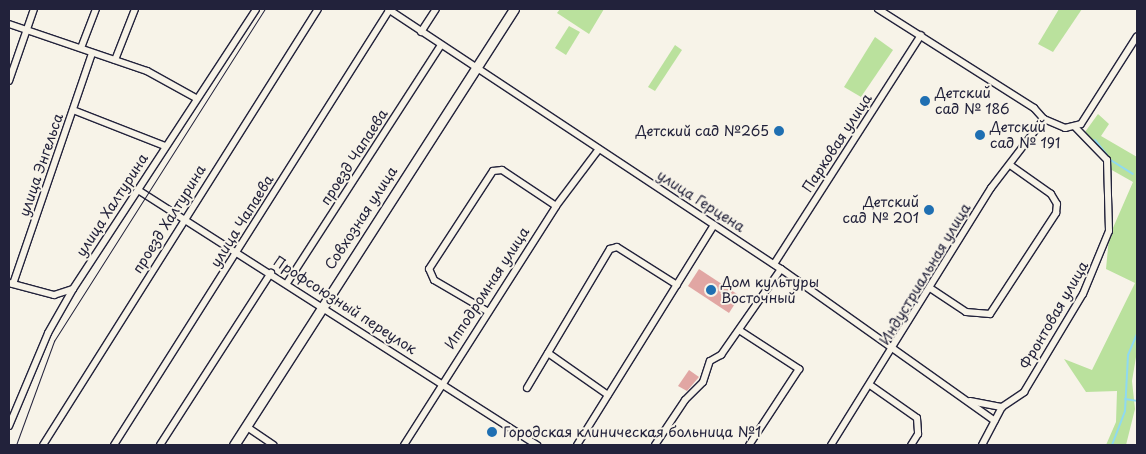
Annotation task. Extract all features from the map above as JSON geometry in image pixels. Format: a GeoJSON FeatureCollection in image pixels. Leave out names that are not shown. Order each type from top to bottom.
{"type":"FeatureCollection","features":[{"type":"Feature","properties":{"kind":"street"},"geometry":{"type":"LineString","coordinates":[[9,81],[34,9]]}},
{"type":"Feature","properties":{"kind":"street"},"geometry":{"type":"LineString","coordinates":[[81,48],[96,9]]}},
{"type":"Feature","properties":{"kind":"street"},"geometry":{"type":"LineString","coordinates":[[115,60],[135,9]]}},
{"type":"Feature","properties":{"kind":"street","name":"улица Халтурина"},"geometry":{"type":"LineString","coordinates":[[9,426],[48,332],[73,289],[196,98],[256,9]]}},
{"type":"Feature","properties":{"kind":"street","name":"проезд Халтурина"},"geometry":{"type":"LineString","coordinates":[[43,445],[184,218],[318,9]]}},
{"type":"Feature","properties":{"kind":"street","name":"улица Герцена"},"geometry":{"type":"LineString","coordinates":[[389,9],[421,32],[774,264],[995,421]]}},
{"type":"Feature","properties":{"kind":"street","name":"улица Чапаева"},"geometry":{"type":"LineString","coordinates":[[114,445],[389,9]]}},
{"type":"Feature","properties":{"kind":"street"},"geometry":{"type":"LineString","coordinates":[[421,32],[436,9]]}},
{"type":"Feature","properties":{"kind":"street","name":"Совхозная улица"},"geometry":{"type":"LineString","coordinates":[[234,445],[322,304],[514,9]]}},
{"type":"Feature","properties":{"kind":"street"},"geometry":{"type":"LineString","coordinates":[[878,9],[1034,108],[1044,119],[1064,128],[1081,124],[1137,36]]}},
{"type":"Feature","properties":{"kind":"street"},"geometry":{"type":"LineString","coordinates":[[9,24],[147,72],[196,98]]}},
{"type":"Feature","properties":{"kind":"street","name":"Парковая улица"},"geometry":{"type":"LineString","coordinates":[[774,264],[921,35]]}},
{"type":"Feature","properties":{"kind":"street","name":"проезд Чапаева"},"geometry":{"type":"LineString","coordinates":[[288,283],[441,45]]}},
{"type":"Feature","properties":{"kind":"street","name":"улица Энгельса"},"geometry":{"type":"LineString","coordinates":[[11,284],[74,110],[92,53]]}},
{"type":"Feature","properties":{"kind":"street"},"geometry":{"type":"LineString","coordinates":[[74,110],[165,146]]}},
{"type":"Feature","properties":{"kind":"street","name":"Индустриальная улица"},"geometry":{"type":"LineString","coordinates":[[831,445],[1010,165],[1044,119]]}},
{"type":"Feature","properties":{"kind":"street","name":"Фронтовая улица"},"geometry":{"type":"LineString","coordinates":[[982,445],[1002,408],[1024,392],[1083,294],[1109,230],[1107,160],[1090,138],[1074,126]]}},
{"type":"Feature","properties":{"kind":"street","name":"Ипподромная улица"},"geometry":{"type":"LineString","coordinates":[[404,445],[441,382],[556,206],[599,149]]}},
{"type":"Feature","properties":{"kind":"street"},"geometry":{"type":"LineString","coordinates":[[930,288],[966,312],[990,314],[1056,213],[1057,204],[1050,194],[1010,165]]}},
{"type":"Feature","properties":{"kind":"street"},"geometry":{"type":"LineString","coordinates":[[487,311],[434,280],[429,270],[487,180],[495,170],[502,170],[556,206]]}},
{"type":"Feature","properties":{"kind":"street","name":"Профсоюзный переулок"},"geometry":{"type":"LineString","coordinates":[[138,190],[322,304],[537,445]]}},
{"type":"Feature","properties":{"kind":"street"},"geometry":{"type":"LineString","coordinates":[[577,445],[714,224]]}},
{"type":"Feature","properties":{"kind":"street"},"geometry":{"type":"LineString","coordinates":[[527,388],[610,249],[617,247],[677,285]]}},
{"type":"Feature","properties":{"kind":"street"},"geometry":{"type":"LineString","coordinates":[[655,445],[685,400],[703,382],[710,361],[721,355],[781,269]]}},
{"type":"Feature","properties":{"kind":"street"},"geometry":{"type":"LineString","coordinates":[[160,445],[271,273]]}},
{"type":"Feature","properties":{"kind":"street"},"geometry":{"type":"LineString","coordinates":[[11,284],[54,295],[73,289]]}},
{"type":"Feature","properties":{"kind":"street"},"geometry":{"type":"LineString","coordinates":[[739,330],[799,369],[749,445]]}},
{"type":"Feature","properties":{"kind":"street"},"geometry":{"type":"LineString","coordinates":[[548,353],[608,395]]}},
{"type":"Feature","properties":{"kind":"street"},"geometry":{"type":"LineString","coordinates":[[870,386],[917,418],[918,434],[911,445]]}},
{"type":"Feature","properties":{"kind":"street"},"geometry":{"type":"LineString","coordinates":[[967,400],[1002,408]]}},
{"type":"Feature","properties":{"kind":"street"},"geometry":{"type":"LineString","coordinates":[[247,427],[274,445]]}},
{"type":"Feature","properties":{"kind":"green space"},"geometry":{"type":"Polygon","coordinates":[[[560,9],[604,9],[589,34],[557,13],[560,9]]]}},
{"type":"Feature","properties":{"kind":"green space"},"geometry":{"type":"Polygon","coordinates":[[[1059,9],[1082,9],[1053,52],[1038,44],[1059,9]]]}},
{"type":"Feature","properties":{"kind":"green space"},"geometry":{"type":"Polygon","coordinates":[[[569,26],[580,32],[566,55],[555,48],[569,26]]]}},
{"type":"Feature","properties":{"kind":"green space"},"geometry":{"type":"Polygon","coordinates":[[[875,37],[893,50],[861,97],[844,87],[875,37]]]}},
{"type":"Feature","properties":{"kind":"green space"},"geometry":{"type":"Polygon","coordinates":[[[675,45],[682,50],[655,91],[648,87],[675,45]]]}},
{"type":"Feature","properties":{"kind":"green space"},"geometry":{"type":"Polygon","coordinates":[[[1098,114],[1109,124],[1101,136],[1137,157],[1137,351],[1132,381],[1135,409],[1126,445],[1106,445],[1116,422],[1117,391],[1086,392],[1064,359],[1092,370],[1135,283],[1106,269],[1109,237],[1133,182],[1110,169],[1105,154],[1085,132],[1098,114]]]}},
{"type":"Feature","properties":{"kind":"building","name":"Дом культуры Восточный"},"geometry":{"type":"Polygon","coordinates":[[[699,269],[740,296],[729,313],[688,286],[699,269]]]}},
{"type":"Feature","properties":{"kind":"building"},"geometry":{"type":"Polygon","coordinates":[[[689,370],[699,377],[687,391],[678,386],[689,370]]]}},
{"type":"Feature","properties":{"kind":"waterway"},"geometry":{"type":"LineString","coordinates":[[1095,140],[1107,155]]}},
{"type":"Feature","properties":{"kind":"waterway"},"geometry":{"type":"LineString","coordinates":[[1109,159],[1133,174]]}},
{"type":"Feature","properties":{"kind":"waterway"},"geometry":{"type":"LineString","coordinates":[[1112,445],[1125,411],[1128,355],[1137,334]]}},
{"type":"Feature","properties":{"kind":"waterway"},"geometry":{"type":"LineString","coordinates":[[1125,399],[1137,401]]}},
{"type":"Feature","properties":{"kind":"tram line"},"geometry":{"type":"LineString","coordinates":[[16,445],[54,341],[265,9]]}},
{"type":"Feature","properties":{"kind":"place","name":"Детский сад № 186"},"geometry":{"type":"Point","coordinates":[925,101]}},
{"type":"Feature","properties":{"kind":"place","name":"Детский сад №265"},"geometry":{"type":"Point","coordinates":[779,131]}},
{"type":"Feature","properties":{"kind":"place","name":"Детский сад № 191"},"geometry":{"type":"Point","coordinates":[980,135]}},
{"type":"Feature","properties":{"kind":"place","name":"Детский сад № 201"},"geometry":{"type":"Point","coordinates":[929,210]}},
{"type":"Feature","properties":{"kind":"place","name":"Дом культуры Восточный"},"geometry":{"type":"Point","coordinates":[711,290]}},
{"type":"Feature","properties":{"kind":"place","name":"Городская клиническая больница №1"},"geometry":{"type":"Point","coordinates":[492,432]}}]}
